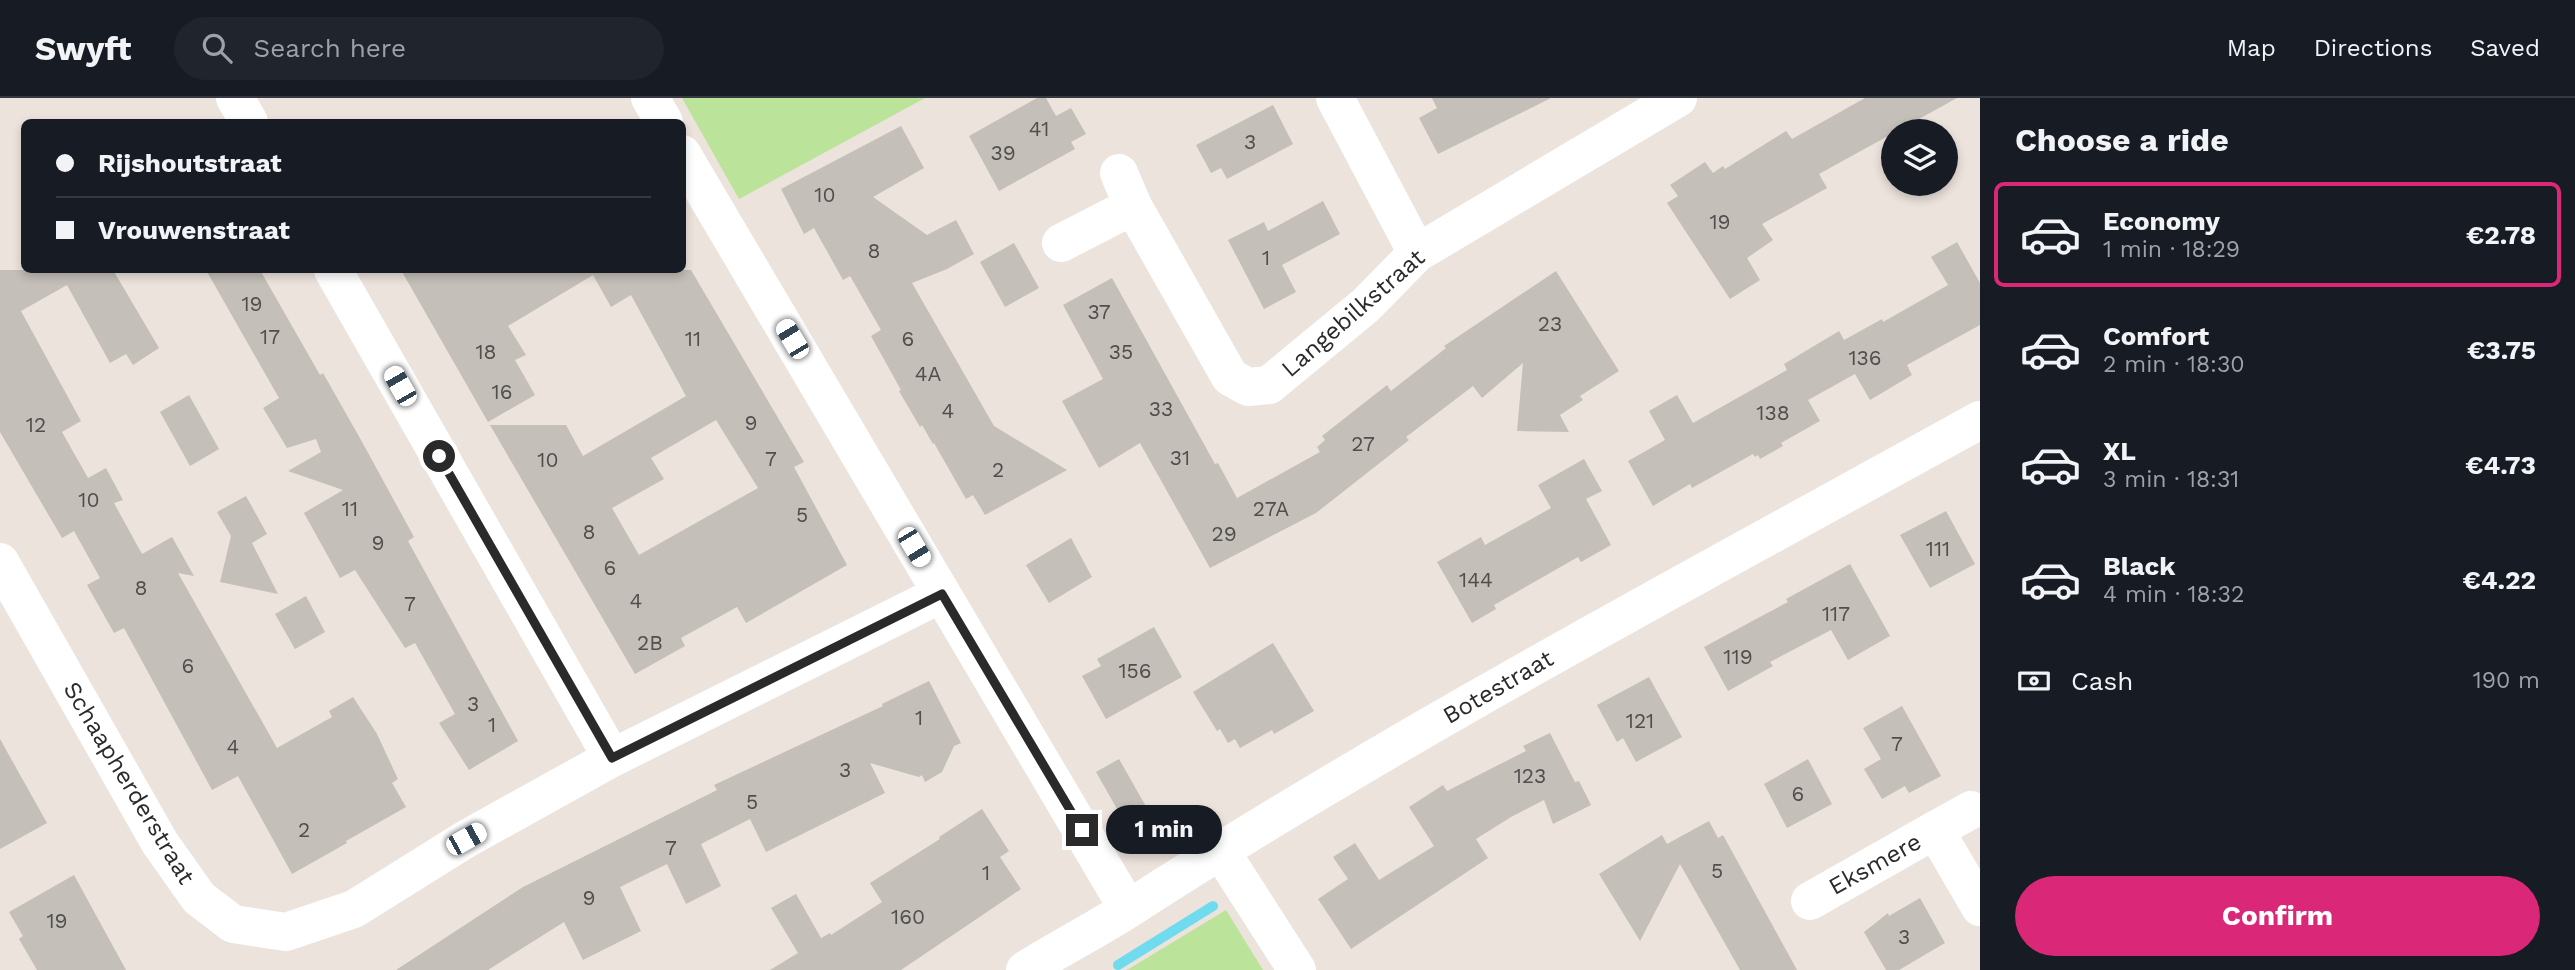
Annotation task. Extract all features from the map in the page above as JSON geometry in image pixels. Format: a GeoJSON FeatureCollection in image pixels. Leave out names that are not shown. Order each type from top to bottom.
{"type":"FeatureCollection","features":[{"type":"Feature","properties":{"kind":"street"},"geometry":{"type":"LineString","coordinates":[[235,98],[247,119]]}},
{"type":"Feature","properties":{"kind":"street"},"geometry":{"type":"LineString","coordinates":[[650,98],[662,119]]}},
{"type":"Feature","properties":{"kind":"street"},"geometry":{"type":"LineString","coordinates":[[1335,98],[1417,253]]}},
{"type":"Feature","properties":{"kind":"street","name":"Langebilkstraat"},"geometry":{"type":"LineString","coordinates":[[1062,243],[1126,190],[1230,377],[1248,387],[1269,385],[1366,305],[1417,253],[1678,98]]}},
{"type":"Feature","properties":{"kind":"street"},"geometry":{"type":"LineString","coordinates":[[686,160],[1128,909]]}},
{"type":"Feature","properties":{"kind":"street"},"geometry":{"type":"LineString","coordinates":[[335,273],[612,758]]}},
{"type":"Feature","properties":{"kind":"street","name":"Botestraat"},"geometry":{"type":"LineString","coordinates":[[1046,965],[1220,850],[1494,688],[1980,420]]}},
{"type":"Feature","properties":{"kind":"street","name":"Schaapherderstraat"},"geometry":{"type":"LineString","coordinates":[[0,562],[160,843],[200,898],[233,924],[286,932],[354,909],[466,839],[612,758],[942,594]]}},
{"type":"Feature","properties":{"kind":"street"},"geometry":{"type":"LineString","coordinates":[[1936,830],[1971,810]]}},
{"type":"Feature","properties":{"kind":"street","name":"Eksmere"},"geometry":{"type":"LineString","coordinates":[[1810,901],[1936,830],[1980,907]]}},
{"type":"Feature","properties":{"kind":"street"},"geometry":{"type":"LineString","coordinates":[[1220,850],[1297,970]]}},
{"type":"Feature","properties":{"kind":"green space"},"geometry":{"type":"Polygon","coordinates":[[[682,98],[925,98],[739,199],[682,98]]]}},
{"type":"Feature","properties":{"kind":"green space"},"geometry":{"type":"Polygon","coordinates":[[[1226,910],[1263,970],[1127,970],[1226,910]]]}},
{"type":"Feature","properties":{"kind":"building"},"geometry":{"type":"Polygon","coordinates":[[[1037,98],[1046,98],[1056,116],[1071,108],[1086,134],[1071,142],[1075,149],[999,191],[969,136],[1037,98]]]}},
{"type":"Feature","properties":{"kind":"building"},"geometry":{"type":"Polygon","coordinates":[[[1432,98],[1551,98],[1438,154],[1419,118],[1437,108],[1432,98]]]}},
{"type":"Feature","properties":{"kind":"building"},"geometry":{"type":"Polygon","coordinates":[[[1865,98],[1957,98],[1919,119],[1881,119],[1881,140],[1819,174],[1827,188],[1762,224],[1773,240],[1747,258],[1760,280],[1730,299],[1667,203],[1678,196],[1670,185],[1705,162],[1713,173],[1723,166],[1725,169],[1786,131],[1792,139],[1865,98]]]}},
{"type":"Feature","properties":{"kind":"building"},"geometry":{"type":"Polygon","coordinates":[[[1273,105],[1293,144],[1227,179],[1221,168],[1211,173],[1196,145],[1273,105]]]}},
{"type":"Feature","properties":{"kind":"building"},"geometry":{"type":"Polygon","coordinates":[[[901,126],[924,168],[873,197],[927,235],[956,220],[974,254],[947,269],[912,283],[994,426],[1067,470],[985,515],[973,495],[966,499],[934,443],[922,425],[920,427],[899,391],[901,390],[871,336],[881,330],[850,276],[843,280],[814,228],[804,234],[781,189],[901,126]]]}},
{"type":"Feature","properties":{"kind":"building"},"geometry":{"type":"Polygon","coordinates":[[[1323,201],[1340,234],[1282,265],[1296,292],[1264,309],[1228,240],[1264,222],[1268,231],[1323,201]]]}},
{"type":"Feature","properties":{"kind":"building"},"geometry":{"type":"Polygon","coordinates":[[[1957,242],[1980,283],[1980,325],[1907,365],[1912,375],[1870,400],[1855,374],[1808,400],[1820,421],[1781,443],[1783,446],[1760,459],[1753,454],[1692,488],[1690,484],[1653,506],[1628,461],[1665,440],[1649,411],[1677,395],[1693,423],[1787,370],[1784,364],[1839,331],[1844,340],[1882,319],[1883,322],[1948,285],[1931,257],[1957,242]]]}},
{"type":"Feature","properties":{"kind":"building"},"geometry":{"type":"Polygon","coordinates":[[[1014,243],[1039,288],[1005,307],[980,262],[1014,243]]]}},
{"type":"Feature","properties":{"kind":"building"},"geometry":{"type":"Polygon","coordinates":[[[0,270],[21,270],[21,273],[115,273],[159,348],[133,365],[126,354],[110,363],[67,285],[21,311],[81,421],[62,432],[88,478],[106,468],[123,500],[114,503],[142,554],[172,537],[194,576],[178,573],[277,748],[332,717],[329,711],[353,697],[377,734],[398,779],[392,783],[406,807],[292,874],[238,776],[212,790],[124,628],[114,633],[87,585],[100,578],[74,531],[62,538],[0,432],[0,270]]]}},
{"type":"Feature","properties":{"kind":"building"},"geometry":{"type":"Polygon","coordinates":[[[686,270],[691,270],[804,462],[794,467],[847,565],[746,623],[737,607],[681,638],[685,646],[635,674],[490,425],[566,425],[583,456],[686,396],[631,295],[611,307],[593,275],[508,326],[526,355],[515,360],[535,395],[488,422],[403,273],[686,273],[686,270]],[[716,420],[651,458],[664,479],[612,508],[639,555],[758,488],[716,420]]]}},
{"type":"Feature","properties":{"kind":"building"},"geometry":{"type":"Polygon","coordinates":[[[1556,271],[1619,371],[1580,396],[1583,400],[1560,415],[1569,432],[1517,431],[1523,363],[1482,398],[1473,386],[1406,437],[1409,440],[1316,513],[1210,568],[1140,443],[1099,468],[1062,401],[1103,379],[1063,305],[1112,278],[1215,464],[1218,463],[1237,498],[1320,452],[1317,447],[1325,440],[1322,436],[1387,385],[1391,391],[1446,348],[1444,346],[1556,271]]]}},
{"type":"Feature","properties":{"kind":"building"},"geometry":{"type":"Polygon","coordinates":[[[208,273],[262,273],[361,440],[414,537],[408,541],[518,741],[469,770],[439,723],[455,714],[415,643],[405,648],[355,570],[340,578],[304,513],[343,490],[288,471],[321,452],[316,439],[287,448],[263,408],[279,398],[208,273]]]}},
{"type":"Feature","properties":{"kind":"building"},"geometry":{"type":"Polygon","coordinates":[[[189,395],[219,449],[190,466],[160,412],[189,395]]]}},
{"type":"Feature","properties":{"kind":"building"},"geometry":{"type":"Polygon","coordinates":[[[1584,459],[1602,491],[1586,499],[1611,545],[1581,562],[1578,557],[1494,605],[1496,609],[1472,623],[1437,562],[1481,537],[1485,545],[1551,508],[1538,485],[1584,459]]]}},
{"type":"Feature","properties":{"kind":"building"},"geometry":{"type":"Polygon","coordinates":[[[246,496],[267,534],[252,543],[278,594],[220,582],[231,536],[217,512],[246,496]]]}},
{"type":"Feature","properties":{"kind":"building"},"geometry":{"type":"Polygon","coordinates":[[[1946,511],[1975,564],[1930,588],[1900,535],[1946,511]]]}},
{"type":"Feature","properties":{"kind":"building"},"geometry":{"type":"Polygon","coordinates":[[[1071,538],[1092,577],[1049,603],[1026,565],[1071,538]]]}},
{"type":"Feature","properties":{"kind":"building"},"geometry":{"type":"Polygon","coordinates":[[[1850,564],[1890,636],[1848,660],[1831,630],[1770,662],[1773,666],[1728,691],[1704,647],[1788,602],[1786,599],[1850,564]]]}},
{"type":"Feature","properties":{"kind":"building"},"geometry":{"type":"Polygon","coordinates":[[[306,596],[325,632],[295,649],[275,614],[306,596]]]}},
{"type":"Feature","properties":{"kind":"building"},"geometry":{"type":"Polygon","coordinates":[[[1154,627],[1182,677],[1106,719],[1082,676],[1101,666],[1097,659],[1154,627]]]}},
{"type":"Feature","properties":{"kind":"building"},"geometry":{"type":"Polygon","coordinates":[[[1273,643],[1314,711],[1274,734],[1272,730],[1240,748],[1235,739],[1228,743],[1220,729],[1217,731],[1193,692],[1273,643]]]}},
{"type":"Feature","properties":{"kind":"building"},"geometry":{"type":"Polygon","coordinates":[[[1649,677],[1682,737],[1636,762],[1623,738],[1617,742],[1597,705],[1649,677]]]}},
{"type":"Feature","properties":{"kind":"building"},"geometry":{"type":"Polygon","coordinates":[[[929,681],[961,743],[954,746],[942,772],[925,782],[922,775],[919,777],[870,763],[885,793],[766,852],[750,819],[701,844],[721,886],[686,904],[667,864],[620,887],[641,931],[583,960],[564,922],[488,970],[396,970],[523,887],[717,790],[714,785],[883,706],[882,704],[929,681]]]}},
{"type":"Feature","properties":{"kind":"building"},"geometry":{"type":"Polygon","coordinates":[[[1902,706],[1941,776],[1909,793],[1905,786],[1882,799],[1864,769],[1881,759],[1863,728],[1902,706]]]}},
{"type":"Feature","properties":{"kind":"building"},"geometry":{"type":"Polygon","coordinates":[[[1550,733],[1575,782],[1579,781],[1591,805],[1553,824],[1544,800],[1511,817],[1476,839],[1488,858],[1351,949],[1318,899],[1348,879],[1333,857],[1355,843],[1379,880],[1434,846],[1409,807],[1443,785],[1447,791],[1526,751],[1523,746],[1550,733]]]}},
{"type":"Feature","properties":{"kind":"building"},"geometry":{"type":"Polygon","coordinates":[[[0,739],[47,823],[0,849],[0,739]]]}},
{"type":"Feature","properties":{"kind":"building"},"geometry":{"type":"Polygon","coordinates":[[[1119,759],[1156,824],[1133,837],[1096,772],[1119,759]]]}},
{"type":"Feature","properties":{"kind":"building"},"geometry":{"type":"Polygon","coordinates":[[[1808,759],[1832,804],[1787,828],[1764,784],[1808,759]]]}},
{"type":"Feature","properties":{"kind":"building"},"geometry":{"type":"Polygon","coordinates":[[[982,809],[1009,851],[1000,857],[1021,889],[901,970],[770,970],[798,953],[771,908],[796,894],[821,938],[830,933],[831,935],[882,902],[870,883],[982,809]]]}},
{"type":"Feature","properties":{"kind":"building"},"geometry":{"type":"Polygon","coordinates":[[[1709,821],[1718,838],[1723,835],[1797,970],[1740,970],[1680,864],[1640,941],[1599,874],[1662,835],[1667,844],[1709,821]]]}},
{"type":"Feature","properties":{"kind":"building"},"geometry":{"type":"Polygon","coordinates":[[[74,875],[126,970],[37,970],[19,939],[23,936],[9,912],[74,875]]]}},
{"type":"Feature","properties":{"kind":"building"},"geometry":{"type":"Polygon","coordinates":[[[1920,898],[1945,943],[1899,970],[1886,970],[1864,932],[1888,913],[1889,916],[1920,898]]]}},
{"type":"Feature","properties":{"kind":"waterway"},"geometry":{"type":"LineString","coordinates":[[1118,965],[1213,906]]}},
{"type":"Feature","properties":{"kind":"route"},"geometry":{"type":"LineString","coordinates":[[439,456],[612,758],[942,594],[1082,830]]}}]}
